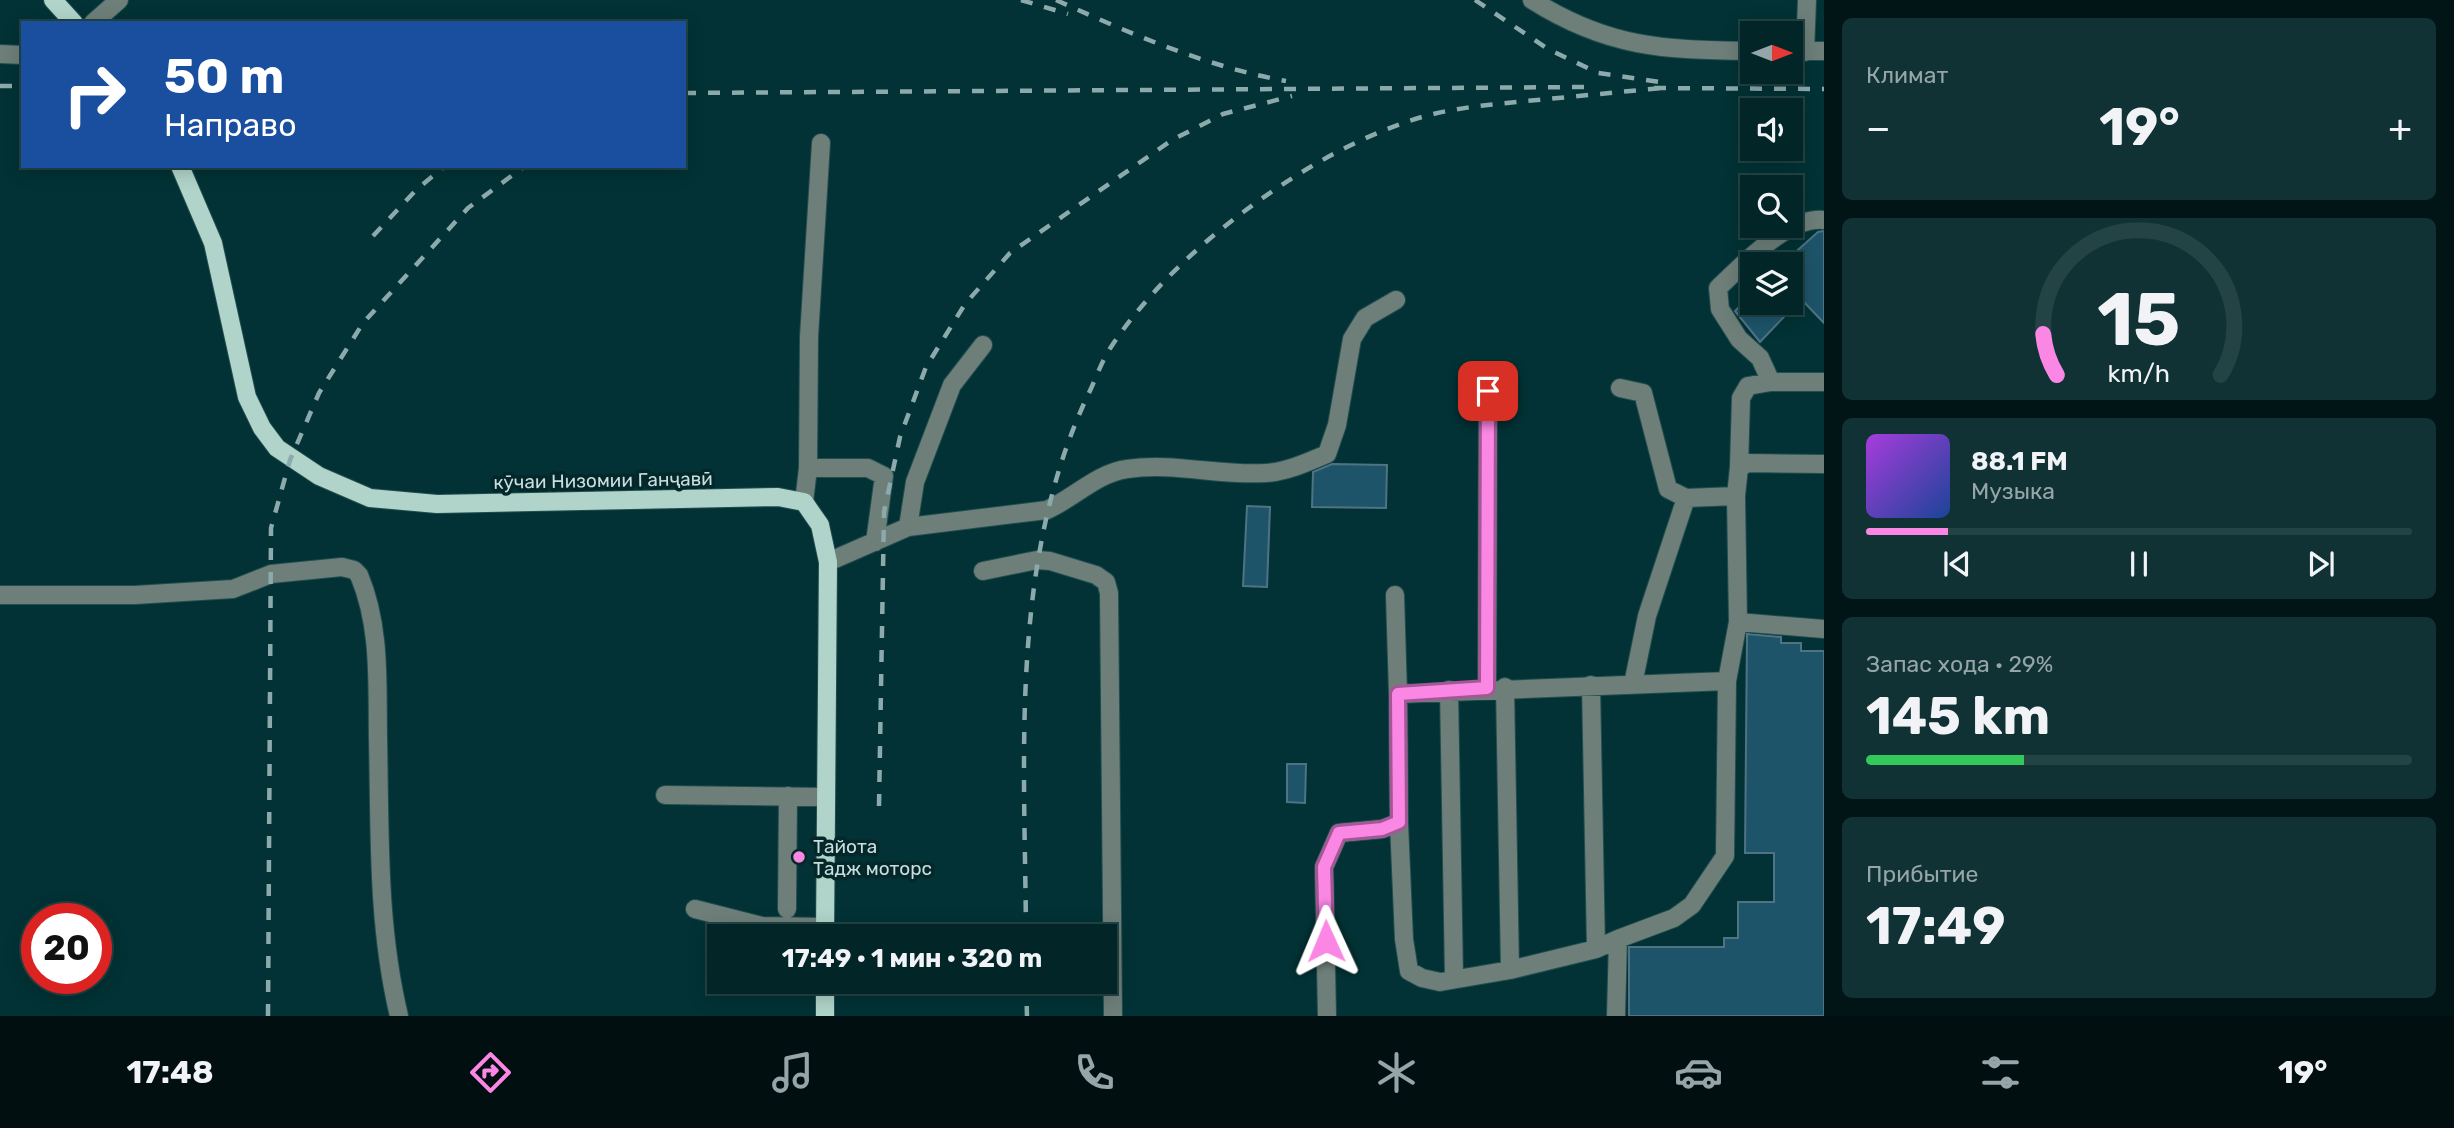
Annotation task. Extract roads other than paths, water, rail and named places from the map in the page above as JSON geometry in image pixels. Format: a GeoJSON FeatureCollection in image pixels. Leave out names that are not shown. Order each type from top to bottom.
{"type":"FeatureCollection","features":[{"type":"Feature","properties":{"kind":"main road"},"geometry":{"type":"LineString","coordinates":[[53,0],[72,21]]}},
{"type":"Feature","properties":{"kind":"main road","name":"кӯчаи Низомии Ганҷавӣ"},"geometry":{"type":"LineString","coordinates":[[181,168],[212,243],[247,397],[277,448],[290,460],[319,476],[370,498],[437,505],[778,497],[804,502]]}},
{"type":"Feature","properties":{"kind":"main road"},"geometry":{"type":"LineString","coordinates":[[804,502],[820,525],[828,562],[825,924]]}},
{"type":"Feature","properties":{"kind":"main road"},"geometry":{"type":"LineString","coordinates":[[825,994],[825,1016]]}},
{"type":"Feature","properties":{"kind":"street"},"geometry":{"type":"LineString","coordinates":[[95,21],[119,0]]}},
{"type":"Feature","properties":{"kind":"street"},"geometry":{"type":"LineString","coordinates":[[1532,0],[1567,22],[1618,41],[1672,50],[1740,51]]}},
{"type":"Feature","properties":{"kind":"street"},"geometry":{"type":"LineString","coordinates":[[1803,21],[1807,0]]}},
{"type":"Feature","properties":{"kind":"street"},"geometry":{"type":"LineString","coordinates":[[1803,52],[1824,51]]}},
{"type":"Feature","properties":{"kind":"street"},"geometry":{"type":"LineString","coordinates":[[0,54],[21,55]]}},
{"type":"Feature","properties":{"kind":"street"},"geometry":{"type":"LineString","coordinates":[[804,502],[808,468],[809,337],[821,143]]}},
{"type":"Feature","properties":{"kind":"street"},"geometry":{"type":"LineString","coordinates":[[1771,382],[1760,358],[1739,339],[1720,309],[1718,288],[1781,233],[1817,219],[1824,220]]}},
{"type":"Feature","properties":{"kind":"street"},"geometry":{"type":"LineString","coordinates":[[828,562],[908,527],[1047,510],[1068,501],[1107,474],[1125,469],[1160,466],[1267,473],[1326,454],[1337,425],[1352,339],[1365,318],[1396,300]]}},
{"type":"Feature","properties":{"kind":"street"},"geometry":{"type":"LineString","coordinates":[[908,527],[915,482],[952,385],[983,345]]}},
{"type":"Feature","properties":{"kind":"street"},"geometry":{"type":"LineString","coordinates":[[1395,595],[1399,822],[1404,939],[1409,971],[1422,978],[1440,982],[1454,977],[1510,970],[1595,949],[1674,919],[1692,905],[1725,856],[1727,681],[1738,622],[1736,496],[1741,398],[1748,386],[1771,382],[1824,382]]}},
{"type":"Feature","properties":{"kind":"street"},"geometry":{"type":"LineString","coordinates":[[1620,388],[1643,393],[1668,489],[1686,498],[1736,496]]}},
{"type":"Feature","properties":{"kind":"street"},"geometry":{"type":"LineString","coordinates":[[1487,688],[1488,391]]}},
{"type":"Feature","properties":{"kind":"street"},"geometry":{"type":"LineString","coordinates":[[1739,467],[1749,463],[1824,464]]}},
{"type":"Feature","properties":{"kind":"street"},"geometry":{"type":"LineString","coordinates":[[808,468],[868,468],[884,476],[875,542]]}},
{"type":"Feature","properties":{"kind":"street"},"geometry":{"type":"LineString","coordinates":[[1633,684],[1647,616],[1686,498]]}},
{"type":"Feature","properties":{"kind":"street"},"geometry":{"type":"LineString","coordinates":[[983,571],[1037,560],[1096,575],[1106,582],[1109,593],[1113,1016]]}},
{"type":"Feature","properties":{"kind":"street"},"geometry":{"type":"LineString","coordinates":[[0,595],[135,595],[233,589],[271,574],[342,567],[359,575],[376,629],[380,878],[386,963],[399,1016]]}},
{"type":"Feature","properties":{"kind":"street"},"geometry":{"type":"LineString","coordinates":[[1738,622],[1824,629]]}},
{"type":"Feature","properties":{"kind":"street"},"geometry":{"type":"LineString","coordinates":[[1398,694],[1505,687],[1727,681]]}},
{"type":"Feature","properties":{"kind":"street"},"geometry":{"type":"LineString","coordinates":[[1591,685],[1595,949]]}},
{"type":"Feature","properties":{"kind":"street"},"geometry":{"type":"LineString","coordinates":[[1505,687],[1510,970]]}},
{"type":"Feature","properties":{"kind":"street"},"geometry":{"type":"LineString","coordinates":[[1449,690],[1454,977]]}},
{"type":"Feature","properties":{"kind":"street"},"geometry":{"type":"LineString","coordinates":[[665,795],[826,797]]}},
{"type":"Feature","properties":{"kind":"street"},"geometry":{"type":"LineString","coordinates":[[788,796],[788,909]]}},
{"type":"Feature","properties":{"kind":"street"},"geometry":{"type":"LineString","coordinates":[[1328,1016],[1324,867],[1339,833],[1382,829],[1399,822]]}},
{"type":"Feature","properties":{"kind":"street"},"geometry":{"type":"LineString","coordinates":[[695,909],[754,924]]}},
{"type":"Feature","properties":{"kind":"street"},"geometry":{"type":"LineString","coordinates":[[1615,1016],[1618,939]]}},
{"type":"Feature","properties":{"kind":"railway"},"geometry":{"type":"LineString","coordinates":[[1021,0],[1068,14]]}},
{"type":"Feature","properties":{"kind":"railway"},"geometry":{"type":"LineString","coordinates":[[1056,0],[1198,58],[1286,81]]}},
{"type":"Feature","properties":{"kind":"railway"},"geometry":{"type":"LineString","coordinates":[[1475,0],[1548,49],[1598,73],[1659,82]]}},
{"type":"Feature","properties":{"kind":"railway"},"geometry":{"type":"LineString","coordinates":[[0,86],[21,86]]}},
{"type":"Feature","properties":{"kind":"railway"},"geometry":{"type":"LineString","coordinates":[[686,93],[1584,87]]}},
{"type":"Feature","properties":{"kind":"railway"},"geometry":{"type":"LineString","coordinates":[[1654,88],[1824,89]]}},
{"type":"Feature","properties":{"kind":"railway"},"geometry":{"type":"LineString","coordinates":[[1026,924],[1024,731],[1027,662],[1033,594],[1044,526],[1062,461],[1087,397],[1101,365],[1125,327],[1173,272],[1227,224],[1304,171],[1366,138],[1409,121],[1452,110],[1662,88]]}},
{"type":"Feature","properties":{"kind":"railway"},"geometry":{"type":"LineString","coordinates":[[879,806],[884,512],[900,437],[926,367],[965,304],[1010,253],[1172,140],[1223,114],[1292,96]]}},
{"type":"Feature","properties":{"kind":"railway"},"geometry":{"type":"LineString","coordinates":[[373,236],[416,190],[443,168]]}},
{"type":"Feature","properties":{"kind":"railway"},"geometry":{"type":"LineString","coordinates":[[268,1016],[271,528],[290,460],[319,393],[363,323],[468,208],[522,168]]}},
{"type":"Feature","properties":{"kind":"railway"},"geometry":{"type":"LineString","coordinates":[[1026,994],[1027,1016]]}},
{"type":"Feature","properties":{"kind":"place","name":"Тайота Тадж моторс"},"geometry":{"type":"Point","coordinates":[799,857]}}]}
